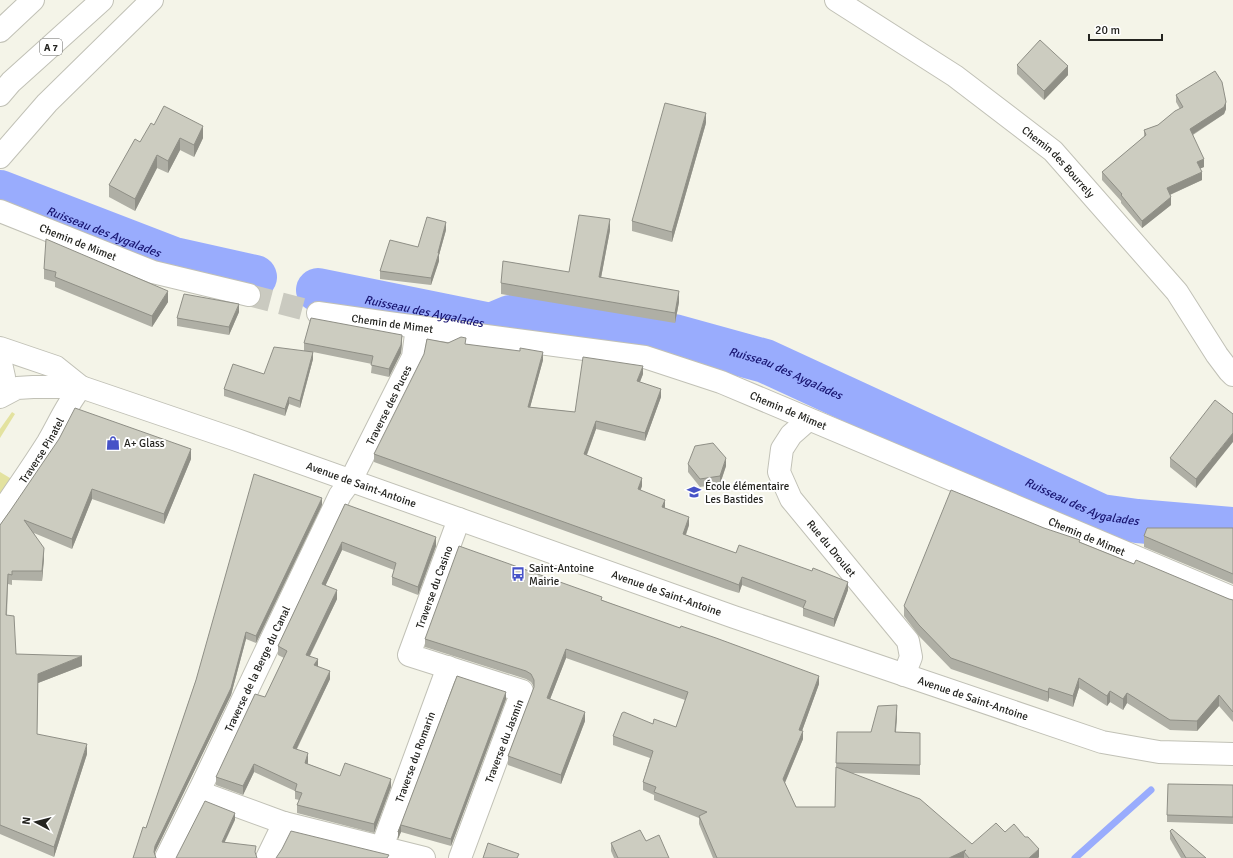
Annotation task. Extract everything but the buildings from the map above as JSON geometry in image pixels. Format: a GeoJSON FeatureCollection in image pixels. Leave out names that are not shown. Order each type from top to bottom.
{"type":"FeatureCollection","features":[{"type":"Feature","properties":{"kind":"main road"},"geometry":{"type":"LineString","coordinates":[[0,31],[33,0]]}},
{"type":"Feature","properties":{"kind":"main road","name":"A 7"},"geometry":{"type":"LineString","coordinates":[[0,94],[11,82],[102,0]]}},
{"type":"Feature","properties":{"kind":"main road"},"geometry":{"type":"LineString","coordinates":[[0,157],[47,102],[152,0]]}},
{"type":"Feature","properties":{"kind":"main road","name":"Chemin des Bourrely"},"geometry":{"type":"LineString","coordinates":[[836,0],[955,76],[1053,151],[1177,292],[1217,355],[1228,371],[1233,375]]}},
{"type":"Feature","properties":{"kind":"main road","name":"Chemin de Mimet"},"geometry":{"type":"LineString","coordinates":[[0,211],[153,272],[249,295]]}},
{"type":"Feature","properties":{"kind":"main road","name":"Chemin de Mimet"},"geometry":{"type":"LineString","coordinates":[[318,313],[645,357],[721,382],[1233,598]]}},
{"type":"Feature","properties":{"kind":"main road","name":"Traverse des Puces"},"geometry":{"type":"LineString","coordinates":[[351,480],[413,357],[417,327]]}},
{"type":"Feature","properties":{"kind":"main road","name":"Avenue de Saint-Antoine"},"geometry":{"type":"LineString","coordinates":[[0,348],[56,367],[81,387],[234,438],[682,599],[1102,742],[1159,752],[1233,754]]}},
{"type":"Feature","properties":{"kind":"main road"},"geometry":{"type":"LineString","coordinates":[[0,359],[4,377],[0,397]]}},
{"type":"Feature","properties":{"kind":"main road"},"geometry":{"type":"LineString","coordinates":[[0,397],[17,388],[81,387]]}},
{"type":"Feature","properties":{"kind":"main road","name":"Traverse Pinatel"},"geometry":{"type":"LineString","coordinates":[[0,514],[49,440],[71,399],[81,387]]}},
{"type":"Feature","properties":{"kind":"main road","name":"Rue du Droulet"},"geometry":{"type":"LineString","coordinates":[[808,420],[791,435],[782,449],[779,472],[791,499],[908,641],[912,657],[904,675]]}},
{"type":"Feature","properties":{"kind":"main road","name":"Traverse de la Berge du Canal"},"geometry":{"type":"LineString","coordinates":[[166,858],[199,792],[340,495],[351,480]]}},
{"type":"Feature","properties":{"kind":"main road","name":"Traverse du Casino"},"geometry":{"type":"LineString","coordinates":[[409,655],[459,519]]}},
{"type":"Feature","properties":{"kind":"main road","name":"Traverse du Jasmin"},"geometry":{"type":"LineString","coordinates":[[409,655],[522,691],[460,858]]}},
{"type":"Feature","properties":{"kind":"main road","name":"Traverse du Romarin"},"geometry":{"type":"LineString","coordinates":[[371,850],[448,667]]}},
{"type":"Feature","properties":{"kind":"main road"},"geometry":{"type":"LineString","coordinates":[[199,792],[284,823],[371,850],[424,858]]}},
{"type":"Feature","properties":{"kind":"main road"},"geometry":{"type":"LineString","coordinates":[[268,858],[284,823]]}},
{"type":"Feature","properties":{"kind":"shaded area"},"geometry":{"type":"Polygon","coordinates":[[[12,412],[15,414],[0,438],[0,429],[12,412]]]}},
{"type":"Feature","properties":{"kind":"shaded area"},"geometry":{"type":"Polygon","coordinates":[[[0,472],[15,481],[0,504],[0,472]]]}},
{"type":"Feature","properties":{"kind":"waterway","name":"Ruisseau des Aygalades"},"geometry":{"type":"LineString","coordinates":[[0,192],[174,259],[255,277]]}},
{"type":"Feature","properties":{"kind":"waterway","name":"Ruisseau des Aygalades"},"geometry":{"type":"LineString","coordinates":[[318,290],[491,325],[510,317],[674,336],[765,361],[1101,516],[1137,521],[1233,529]]}},
{"type":"Feature","properties":{"kind":"waterway"},"geometry":{"type":"LineString","coordinates":[[1075,858],[1151,790]]}},
{"type":"Feature","properties":{"kind":"tunnel"},"geometry":{"type":"LineString","coordinates":[[249,295],[318,313]]}},
{"type":"Feature","properties":{"kind":"place","name":"A+ Glass"},"geometry":{"type":"Point","coordinates":[113,443]}},
{"type":"Feature","properties":{"kind":"place","name":"École élémentaire Les Bastides"},"geometry":{"type":"Point","coordinates":[694,492]}},
{"type":"Feature","properties":{"kind":"place","name":"Saint-Antoine Mairie"},"geometry":{"type":"Point","coordinates":[518,574]}}]}
